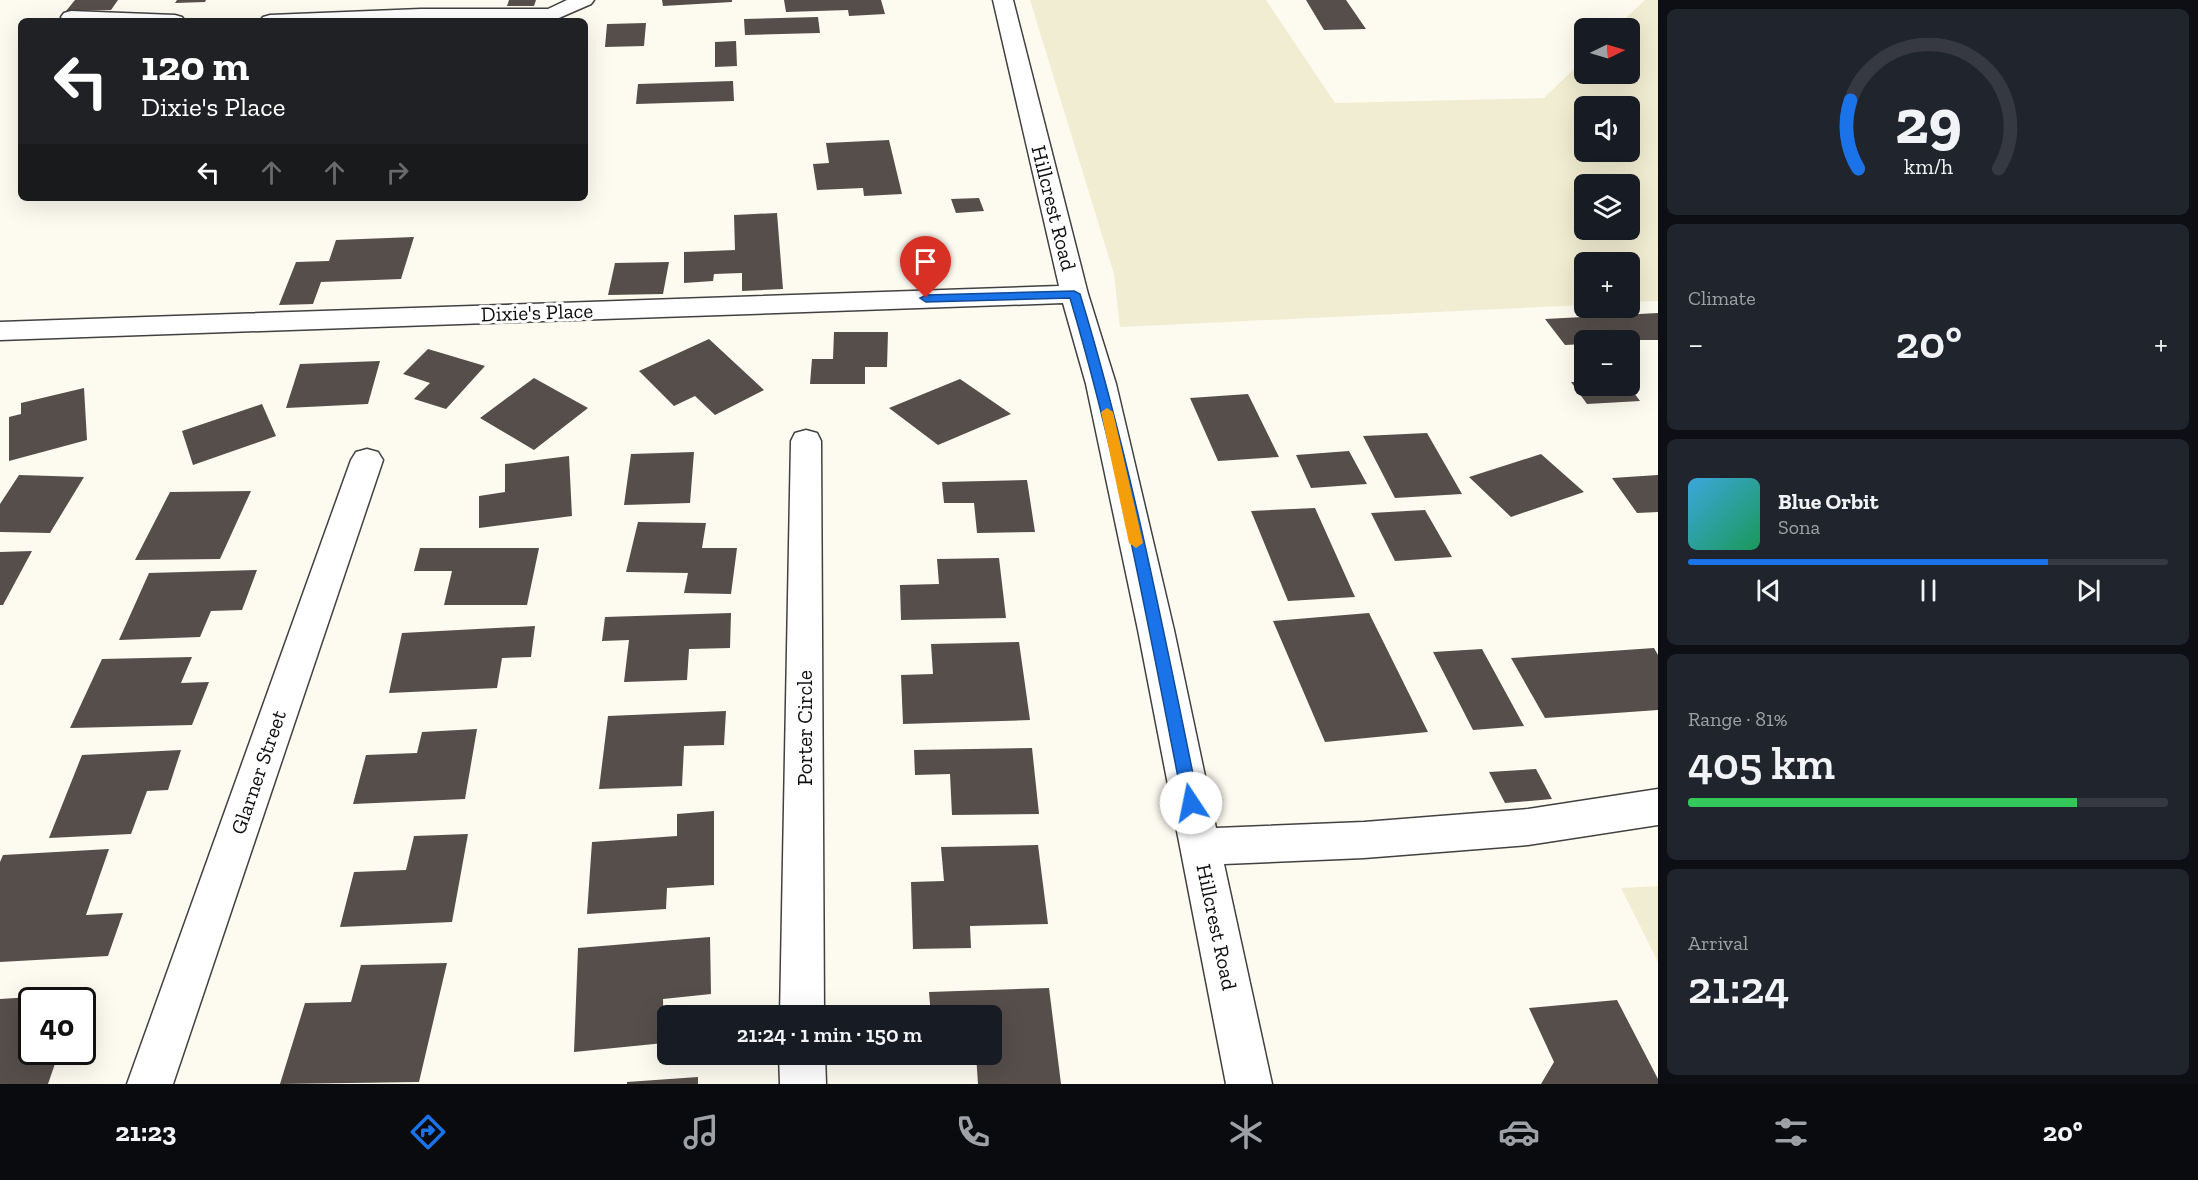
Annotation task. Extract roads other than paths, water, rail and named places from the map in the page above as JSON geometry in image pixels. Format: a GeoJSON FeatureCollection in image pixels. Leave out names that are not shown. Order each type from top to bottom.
{"type":"FeatureCollection","features":[{"type":"Feature","properties":{"kind":"street"},"geometry":{"type":"LineString","coordinates":[[346,18],[421,15],[551,15],[584,0]]}},
{"type":"Feature","properties":{"kind":"street","name":"Hillcrest Road"},"geometry":{"type":"LineString","coordinates":[[1003,0],[1074,294],[1101,384],[1156,630],[1249,1084]]}},
{"type":"Feature","properties":{"kind":"street"},"geometry":{"type":"LineString","coordinates":[[71,17],[97,18]]}},
{"type":"Feature","properties":{"kind":"street","name":"Dixie's Place"},"geometry":{"type":"LineString","coordinates":[[0,332],[1074,294]]}},
{"type":"Feature","properties":{"kind":"street","name":"Porter Circle"},"geometry":{"type":"LineString","coordinates":[[802,1005],[806,441]]}},
{"type":"Feature","properties":{"kind":"street","name":"Glarner Street"},"geometry":{"type":"LineString","coordinates":[[150,1084],[367,460]]}},
{"type":"Feature","properties":{"kind":"street"},"geometry":{"type":"LineString","coordinates":[[1200,847],[1364,840],[1528,827],[1658,807]]}},
{"type":"Feature","properties":{"kind":"street"},"geometry":{"type":"LineString","coordinates":[[803,1065],[804,1084]]}}]}
